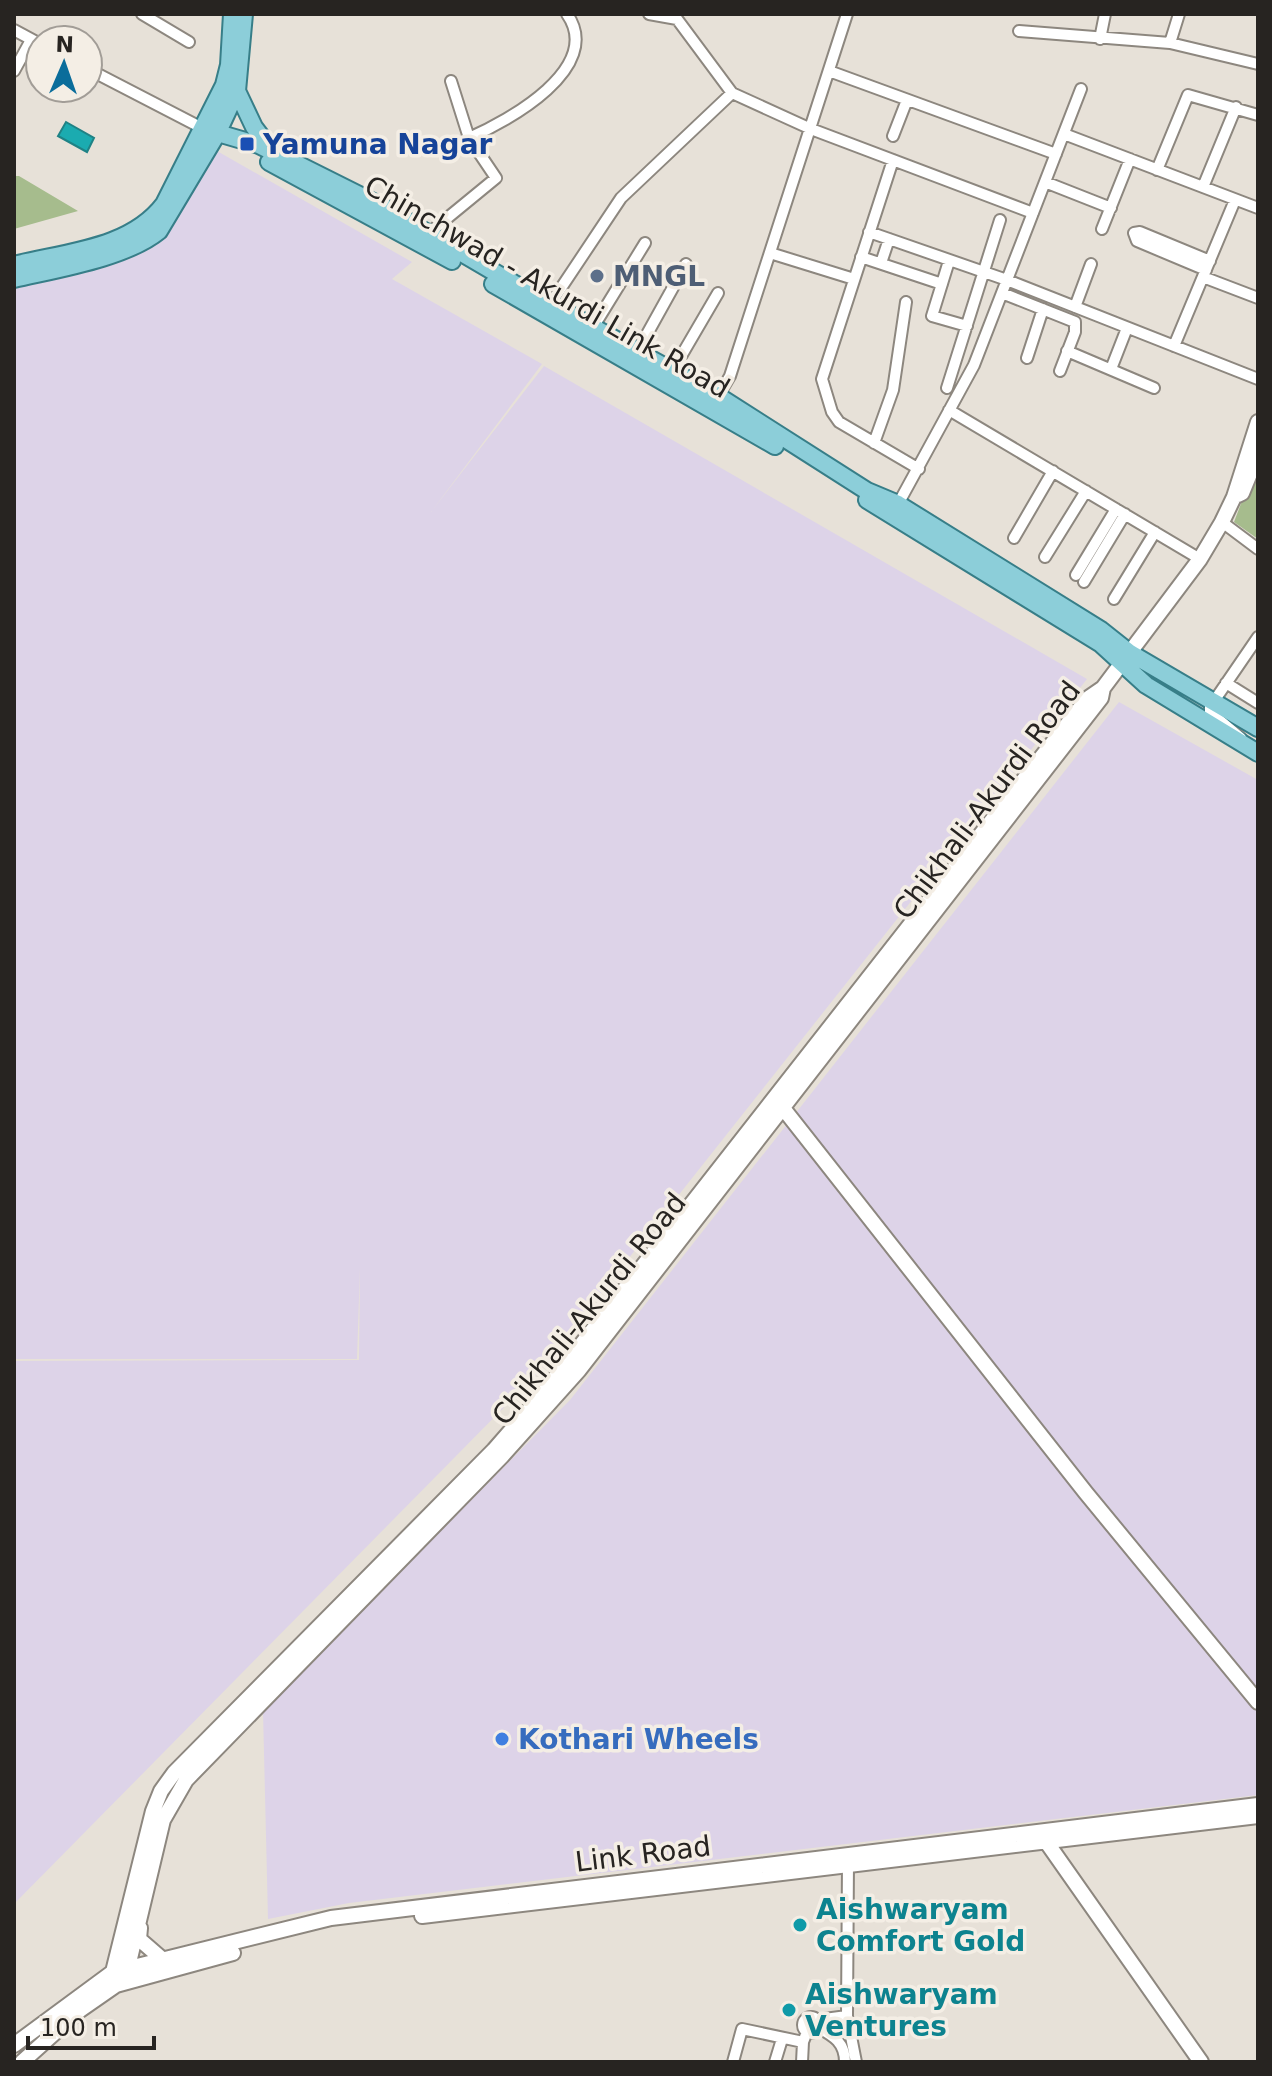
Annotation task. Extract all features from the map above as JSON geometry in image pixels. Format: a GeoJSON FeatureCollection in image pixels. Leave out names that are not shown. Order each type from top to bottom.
{"type":"FeatureCollection","features":[{"type":"Feature","properties":{"kind":"main road"},"geometry":{"type":"LineString","coordinates":[[14,265],[111,242],[151,221],[215,133],[229,65],[232,14]]}},
{"type":"Feature","properties":{"kind":"main road"},"geometry":{"type":"LineString","coordinates":[[14,279],[148,240],[172,213],[237,91],[244,14]]}},
{"type":"Feature","properties":{"kind":"main road"},"geometry":{"type":"LineString","coordinates":[[237,91],[254,127],[272,151]]}},
{"type":"Feature","properties":{"kind":"main road","name":"Chinchwad - Akurdi Link Road"},"geometry":{"type":"LineString","coordinates":[[215,133],[233,135],[272,151],[429,233],[548,308],[594,326],[634,357],[673,370],[714,402]]}},
{"type":"Feature","properties":{"kind":"main road","name":"Chinchwad - Akurdi Link Road"},"geometry":{"type":"LineString","coordinates":[[215,133],[227,143],[548,308],[714,402],[894,509],[1127,658]]}},
{"type":"Feature","properties":{"kind":"main road"},"geometry":{"type":"LineString","coordinates":[[1234,497],[1258,422]]}},
{"type":"Feature","properties":{"kind":"main road"},"geometry":{"type":"LineString","coordinates":[[1234,497],[1242,493],[1258,454]]}},
{"type":"Feature","properties":{"kind":"main road","name":"Chikhali-Akurdi Road"},"geometry":{"type":"LineString","coordinates":[[122,1976],[140,1927],[163,1820],[186,1780],[553,1390],[780,1104],[1087,699],[1103,688],[1151,627],[1200,559],[1234,497]]}},
{"type":"Feature","properties":{"kind":"main road"},"geometry":{"type":"LineString","coordinates":[[1127,658],[1213,701],[1258,728]]}},
{"type":"Feature","properties":{"kind":"main road"},"geometry":{"type":"LineString","coordinates":[[1127,658],[1146,685],[1258,753]]}},
{"type":"Feature","properties":{"kind":"main road"},"geometry":{"type":"LineString","coordinates":[[780,1104],[1086,1493],[1258,1702]]}},
{"type":"Feature","properties":{"kind":"main road","name":"Chikhali-Akurdi Road"},"geometry":{"type":"LineString","coordinates":[[122,1976],[153,1811],[161,1791],[174,1773],[553,1390]]}},
{"type":"Feature","properties":{"kind":"main road","name":"Link Road"},"geometry":{"type":"LineString","coordinates":[[1043,1837],[1258,1805]]}},
{"type":"Feature","properties":{"kind":"main road","name":"Link Road"},"geometry":{"type":"LineString","coordinates":[[22,2062],[122,1976],[248,1945],[331,1918],[1043,1837],[1258,1816]]}},
{"type":"Feature","properties":{"kind":"main road"},"geometry":{"type":"LineString","coordinates":[[1043,1837],[1201,2062]]}},
{"type":"Feature","properties":{"kind":"main road"},"geometry":{"type":"LineString","coordinates":[[140,1927],[139,1939],[162,1959]]}},
{"type":"Feature","properties":{"kind":"main road","name":"Link Road"},"geometry":{"type":"LineString","coordinates":[[14,2045],[52,2015],[122,1976],[162,1959],[248,1945]]}},
{"type":"Feature","properties":{"kind":"street"},"geometry":{"type":"LineString","coordinates":[[142,14],[189,42]]}},
{"type":"Feature","properties":{"kind":"street"},"geometry":{"type":"LineString","coordinates":[[469,138],[509,121],[563,75],[575,37],[567,14]]}},
{"type":"Feature","properties":{"kind":"street"},"geometry":{"type":"LineString","coordinates":[[649,14],[679,16],[732,93],[811,129],[1033,213]]}},
{"type":"Feature","properties":{"kind":"street"},"geometry":{"type":"LineString","coordinates":[[714,402],[730,376],[847,14]]}},
{"type":"Feature","properties":{"kind":"street"},"geometry":{"type":"LineString","coordinates":[[1100,39],[1105,14]]}},
{"type":"Feature","properties":{"kind":"street"},"geometry":{"type":"LineString","coordinates":[[1170,43],[1179,14]]}},
{"type":"Feature","properties":{"kind":"street"},"geometry":{"type":"LineString","coordinates":[[1019,31],[1170,43],[1258,64]]}},
{"type":"Feature","properties":{"kind":"street"},"geometry":{"type":"LineString","coordinates":[[829,71],[1056,154]]}},
{"type":"Feature","properties":{"kind":"street"},"geometry":{"type":"LineString","coordinates":[[104,77],[215,133]]}},
{"type":"Feature","properties":{"kind":"street"},"geometry":{"type":"LineString","coordinates":[[429,233],[496,178],[469,138],[451,81]]}},
{"type":"Feature","properties":{"kind":"street"},"geometry":{"type":"LineString","coordinates":[[894,509],[919,469],[974,365],[1081,89]]}},
{"type":"Feature","properties":{"kind":"street"},"geometry":{"type":"LineString","coordinates":[[548,308],[621,198],[732,93]]}},
{"type":"Feature","properties":{"kind":"street"},"geometry":{"type":"LineString","coordinates":[[1157,170],[1188,95],[1258,115]]}},
{"type":"Feature","properties":{"kind":"street"},"geometry":{"type":"LineString","coordinates":[[893,136],[907,100]]}},
{"type":"Feature","properties":{"kind":"street"},"geometry":{"type":"LineString","coordinates":[[1203,187],[1236,107]]}},
{"type":"Feature","properties":{"kind":"street"},"geometry":{"type":"LineString","coordinates":[[1064,134],[1258,208]]}},
{"type":"Feature","properties":{"kind":"street"},"geometry":{"type":"LineString","coordinates":[[1102,229],[1130,159]]}},
{"type":"Feature","properties":{"kind":"street"},"geometry":{"type":"LineString","coordinates":[[893,160],[824,369],[823,390],[839,422],[919,469]]}},
{"type":"Feature","properties":{"kind":"street"},"geometry":{"type":"LineString","coordinates":[[1045,182],[1111,208]]}},
{"type":"Feature","properties":{"kind":"street"},"geometry":{"type":"LineString","coordinates":[[1174,346],[1235,200]]}},
{"type":"Feature","properties":{"kind":"street"},"geometry":{"type":"LineString","coordinates":[[947,388],[1000,220]]}},
{"type":"Feature","properties":{"kind":"street"},"geometry":{"type":"LineString","coordinates":[[869,232],[1007,280],[1258,379]]}},
{"type":"Feature","properties":{"kind":"street"},"geometry":{"type":"LineString","coordinates":[[1206,269],[1137,241],[1134,233],[1140,232],[1258,298]]}},
{"type":"Feature","properties":{"kind":"street"},"geometry":{"type":"LineString","coordinates":[[881,263],[889,239]]}},
{"type":"Feature","properties":{"kind":"street"},"geometry":{"type":"LineString","coordinates":[[594,326],[645,243]]}},
{"type":"Feature","properties":{"kind":"street"},"geometry":{"type":"LineString","coordinates":[[770,253],[854,279]]}},
{"type":"Feature","properties":{"kind":"street"},"geometry":{"type":"LineString","coordinates":[[861,257],[942,284]]}},
{"type":"Feature","properties":{"kind":"street"},"geometry":{"type":"LineString","coordinates":[[949,261],[932,316],[967,326]]}},
{"type":"Feature","properties":{"kind":"street"},"geometry":{"type":"LineString","coordinates":[[634,357],[686,264]]}},
{"type":"Feature","properties":{"kind":"street"},"geometry":{"type":"LineString","coordinates":[[1075,307],[1091,264]]}},
{"type":"Feature","properties":{"kind":"street"},"geometry":{"type":"LineString","coordinates":[[673,370],[718,293]]}},
{"type":"Feature","properties":{"kind":"street"},"geometry":{"type":"LineString","coordinates":[[1002,293],[1075,322],[1075,332],[1060,371]]}},
{"type":"Feature","properties":{"kind":"street"},"geometry":{"type":"LineString","coordinates":[[874,443],[884,423],[893,390],[906,302]]}},
{"type":"Feature","properties":{"kind":"street"},"geometry":{"type":"LineString","coordinates":[[1027,358],[1043,309]]}},
{"type":"Feature","properties":{"kind":"street"},"geometry":{"type":"LineString","coordinates":[[1111,369],[1127,328]]}},
{"type":"Feature","properties":{"kind":"street"},"geometry":{"type":"LineString","coordinates":[[1067,351],[1154,388]]}},
{"type":"Feature","properties":{"kind":"street"},"geometry":{"type":"LineString","coordinates":[[949,410],[1200,559]]}},
{"type":"Feature","properties":{"kind":"street"},"geometry":{"type":"LineString","coordinates":[[1014,538],[1053,471]]}},
{"type":"Feature","properties":{"kind":"street"},"geometry":{"type":"LineString","coordinates":[[1045,557],[1086,491]]}},
{"type":"Feature","properties":{"kind":"street"},"geometry":{"type":"LineString","coordinates":[[1080,579],[1120,511]]}},
{"type":"Feature","properties":{"kind":"street"},"geometry":{"type":"LineString","coordinates":[[1222,522],[1258,549]]}},
{"type":"Feature","properties":{"kind":"street"},"geometry":{"type":"LineString","coordinates":[[1114,599],[1155,532]]}},
{"type":"Feature","properties":{"kind":"street"},"geometry":{"type":"LineString","coordinates":[[1241,743],[1233,728],[1210,712],[1213,701],[1258,637]]}},
{"type":"Feature","properties":{"kind":"street"},"geometry":{"type":"LineString","coordinates":[[1226,683],[1258,703]]}},
{"type":"Feature","properties":{"kind":"street"},"geometry":{"type":"LineString","coordinates":[[848,1860],[847,2016],[856,2062]]}},
{"type":"Feature","properties":{"kind":"street"},"geometry":{"type":"LineString","coordinates":[[733,2062],[742,2029],[782,2039],[812,2031],[847,2016]]}},
{"type":"Feature","properties":{"kind":"street"},"geometry":{"type":"LineString","coordinates":[[802,2062],[812,2031]]}},
{"type":"Feature","properties":{"kind":"street"},"geometry":{"type":"LineString","coordinates":[[812,2031],[837,2038],[845,2053],[845,2062]]}},
{"type":"Feature","properties":{"kind":"street"},"geometry":{"type":"LineString","coordinates":[[775,2062],[782,2039]]}},
{"type":"Feature","properties":{"kind":"shaded area"},"geometry":{"type":"Polygon","coordinates":[[[210,147],[412,262],[392,279],[542,364],[431,512],[544,366],[1087,679],[537,1374],[14,1904],[14,1733],[17,1717],[14,1726],[14,1361],[359,1360],[360,1267],[357,1359],[14,1359],[14,284],[130,253],[210,147]]]}},
{"type":"Feature","properties":{"kind":"shaded area"},"geometry":{"type":"Polygon","coordinates":[[[1119,702],[1258,780],[1258,1795],[349,1903],[268,1919],[263,1711],[570,1400],[1119,702]]]}},
{"type":"Feature","properties":{"kind":"green space"},"geometry":{"type":"Polygon","coordinates":[[[14,176],[19,176],[78,211],[14,229],[14,176]]]}},
{"type":"Feature","properties":{"kind":"green space"},"geometry":{"type":"Polygon","coordinates":[[[1258,459],[1258,539],[1234,522],[1258,459]]]}},
{"type":"Feature","properties":{"kind":"water"},"geometry":{"type":"Polygon","coordinates":[[[66,122],[94,138],[87,152],[58,136],[66,122]]]}},
{"type":"Feature","properties":{"kind":"place","name":"Yamuna Nagar"},"geometry":{"type":"Point","coordinates":[247,144]}},
{"type":"Feature","properties":{"kind":"place","name":"MNGL"},"geometry":{"type":"Point","coordinates":[597,276]}},
{"type":"Feature","properties":{"kind":"place","name":"Kothari Wheels"},"geometry":{"type":"Point","coordinates":[502,1739]}},
{"type":"Feature","properties":{"kind":"place","name":"Aishwaryam Comfort Gold"},"geometry":{"type":"Point","coordinates":[800,1925]}},
{"type":"Feature","properties":{"kind":"place","name":"Aishwaryam Ventures"},"geometry":{"type":"Point","coordinates":[789,2010]}}]}
